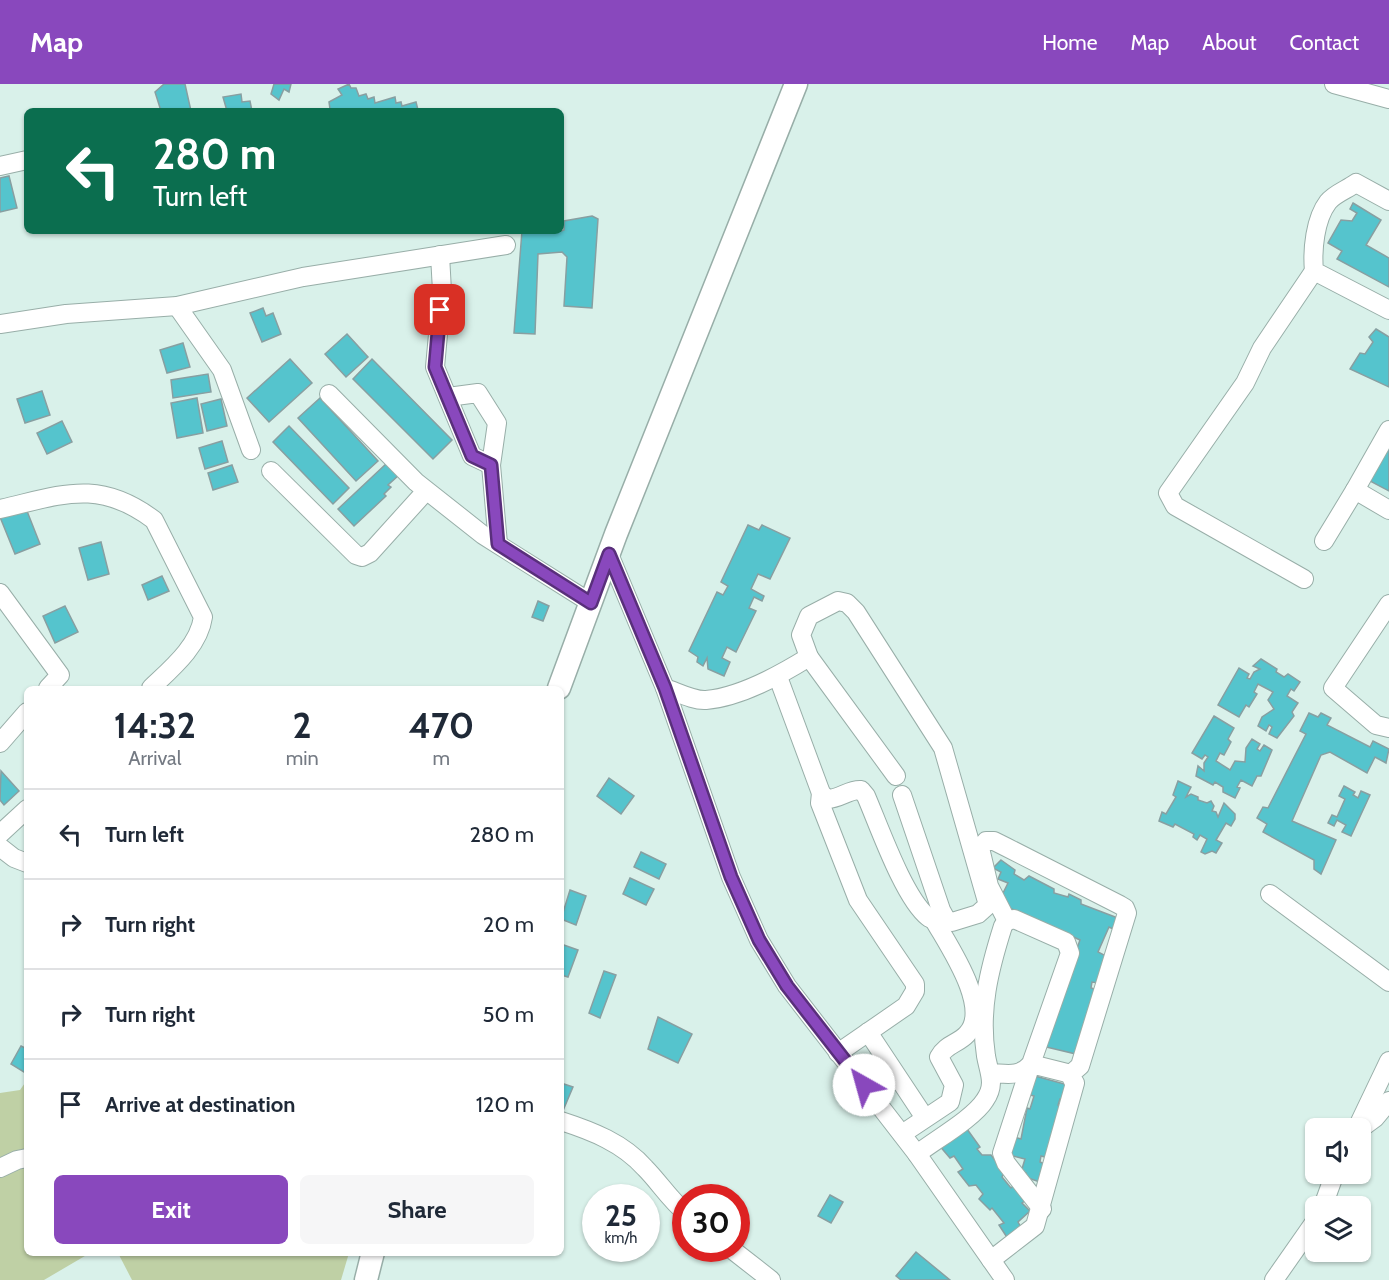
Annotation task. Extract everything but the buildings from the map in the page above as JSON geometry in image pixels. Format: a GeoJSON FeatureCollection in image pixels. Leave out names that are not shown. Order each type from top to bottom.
{"type":"FeatureCollection","features":[{"type":"Feature","properties":{"kind":"main road"},"geometry":{"type":"LineString","coordinates":[[559,686],[796,84]]}},
{"type":"Feature","properties":{"kind":"main road"},"geometry":{"type":"LineString","coordinates":[[366,1280],[372,1256]]}},
{"type":"Feature","properties":{"kind":"street"},"geometry":{"type":"LineString","coordinates":[[1334,84],[1389,99]]}},
{"type":"Feature","properties":{"kind":"street"},"geometry":{"type":"LineString","coordinates":[[0,166],[24,161]]}},
{"type":"Feature","properties":{"kind":"street"},"geometry":{"type":"LineString","coordinates":[[1304,579],[1175,506],[1168,493],[1239,392],[1262,348],[1314,271],[1312,252],[1317,228],[1329,201],[1356,183],[1389,201]]}},
{"type":"Feature","properties":{"kind":"street"},"geometry":{"type":"LineString","coordinates":[[0,324],[66,314],[177,306],[303,277],[506,245]]}},
{"type":"Feature","properties":{"kind":"street"},"geometry":{"type":"LineString","coordinates":[[440,255],[442,291],[435,367],[472,456],[491,465]]}},
{"type":"Feature","properties":{"kind":"street"},"geometry":{"type":"LineString","coordinates":[[1314,271],[1389,310]]}},
{"type":"Feature","properties":{"kind":"street"},"geometry":{"type":"LineString","coordinates":[[177,306],[222,370],[251,450]]}},
{"type":"Feature","properties":{"kind":"street"},"geometry":{"type":"LineString","coordinates":[[448,397],[478,393],[497,423],[491,465],[498,544]]}},
{"type":"Feature","properties":{"kind":"street"},"geometry":{"type":"LineString","coordinates":[[329,394],[426,491],[498,544],[591,603]]}},
{"type":"Feature","properties":{"kind":"street"},"geometry":{"type":"LineString","coordinates":[[1324,541],[1389,430]]}},
{"type":"Feature","properties":{"kind":"street"},"geometry":{"type":"LineString","coordinates":[[271,471],[356,555],[362,557],[370,553],[426,491]]}},
{"type":"Feature","properties":{"kind":"street"},"geometry":{"type":"LineString","coordinates":[[1355,490],[1389,510]]}},
{"type":"Feature","properties":{"kind":"street"},"geometry":{"type":"LineString","coordinates":[[0,509],[73,492],[95,492],[142,511],[154,520],[203,617],[198,635],[177,662],[153,686]]}},
{"type":"Feature","properties":{"kind":"street"},"geometry":{"type":"LineString","coordinates":[[609,554],[665,688],[731,877],[759,940],[787,986],[917,1154],[1005,1280]]}},
{"type":"Feature","properties":{"kind":"street"},"geometry":{"type":"LineString","coordinates":[[0,593],[60,675],[50,686]]}},
{"type":"Feature","properties":{"kind":"street"},"geometry":{"type":"LineString","coordinates":[[778,677],[821,793],[827,799],[833,799],[853,789],[861,790],[866,796],[908,890],[928,917],[952,922],[978,914],[988,905],[943,748],[856,612],[847,603],[838,601],[809,616],[801,635],[809,657],[896,776]]}},
{"type":"Feature","properties":{"kind":"street"},"geometry":{"type":"LineString","coordinates":[[1389,604],[1333,688],[1376,724],[1389,728]]}},
{"type":"Feature","properties":{"kind":"street"},"geometry":{"type":"LineString","coordinates":[[665,688],[704,700],[753,687],[778,677],[809,657]]}},
{"type":"Feature","properties":{"kind":"street"},"geometry":{"type":"LineString","coordinates":[[0,743],[24,715]]}},
{"type":"Feature","properties":{"kind":"street"},"geometry":{"type":"LineString","coordinates":[[821,793],[820,803],[858,900],[915,984],[915,991],[906,1006],[838,1053]]}},
{"type":"Feature","properties":{"kind":"street"},"geometry":{"type":"LineString","coordinates":[[902,795],[941,910],[940,919],[973,993],[975,1010],[974,1024],[967,1035],[948,1046],[939,1057],[954,1086],[950,1102],[902,1134]]}},
{"type":"Feature","properties":{"kind":"street"},"geometry":{"type":"LineString","coordinates":[[0,834],[24,811]]}},
{"type":"Feature","properties":{"kind":"street"},"geometry":{"type":"LineString","coordinates":[[1007,921],[989,886],[980,848],[986,841],[1000,844],[1125,908],[1127,913],[1080,1066],[1071,1074]]}},
{"type":"Feature","properties":{"kind":"street"},"geometry":{"type":"LineString","coordinates":[[0,848],[24,862]]}},
{"type":"Feature","properties":{"kind":"street"},"geometry":{"type":"LineString","coordinates":[[1270,894],[1389,982]]}},
{"type":"Feature","properties":{"kind":"street"},"geometry":{"type":"LineString","coordinates":[[917,1154],[978,1109],[990,1092],[992,1073],[986,1059],[983,1011],[989,971],[1003,926],[1007,921],[1014,920],[1066,942],[1070,953],[1002,1153],[1006,1163],[1042,1209]]}},
{"type":"Feature","properties":{"kind":"street"},"geometry":{"type":"LineString","coordinates":[[868,1032],[925,1118]]}},
{"type":"Feature","properties":{"kind":"street"},"geometry":{"type":"LineString","coordinates":[[1364,1118],[1389,1061]]}},
{"type":"Feature","properties":{"kind":"street"},"geometry":{"type":"LineString","coordinates":[[992,1073],[1024,1072],[1031,1064]]}},
{"type":"Feature","properties":{"kind":"street"},"geometry":{"type":"LineString","coordinates":[[1031,1064],[1071,1074]]}},
{"type":"Feature","properties":{"kind":"street"},"geometry":{"type":"LineString","coordinates":[[991,1260],[1035,1226],[1042,1209],[1075,1083],[1071,1074]]}},
{"type":"Feature","properties":{"kind":"street"},"geometry":{"type":"LineString","coordinates":[[1371,1121],[1389,1101]]}},
{"type":"Feature","properties":{"kind":"street"},"geometry":{"type":"LineString","coordinates":[[564,1122],[591,1130],[622,1147],[644,1166],[672,1197]]}},
{"type":"Feature","properties":{"kind":"street"},"geometry":{"type":"LineString","coordinates":[[0,1168],[24,1159]]}},
{"type":"Feature","properties":{"kind":"street"},"geometry":{"type":"LineString","coordinates":[[1274,1280],[1305,1236]]}},
{"type":"Feature","properties":{"kind":"street"},"geometry":{"type":"LineString","coordinates":[[748,1262],[771,1280]]}},
{"type":"Feature","properties":{"kind":"green space"},"geometry":{"type":"Polygon","coordinates":[[[24,1084],[24,1256],[85,1256],[44,1280],[0,1280],[0,1093],[20,1090],[24,1084]]]}},
{"type":"Feature","properties":{"kind":"green space"},"geometry":{"type":"Polygon","coordinates":[[[120,1256],[348,1256],[341,1280],[132,1280],[120,1256]]]}},
{"type":"Feature","properties":{"kind":"route"},"geometry":{"type":"LineString","coordinates":[[440,310],[435,367],[472,456],[491,465],[498,544],[591,603],[609,554],[665,688],[731,877],[759,940],[787,986],[864,1085]]}}]}
